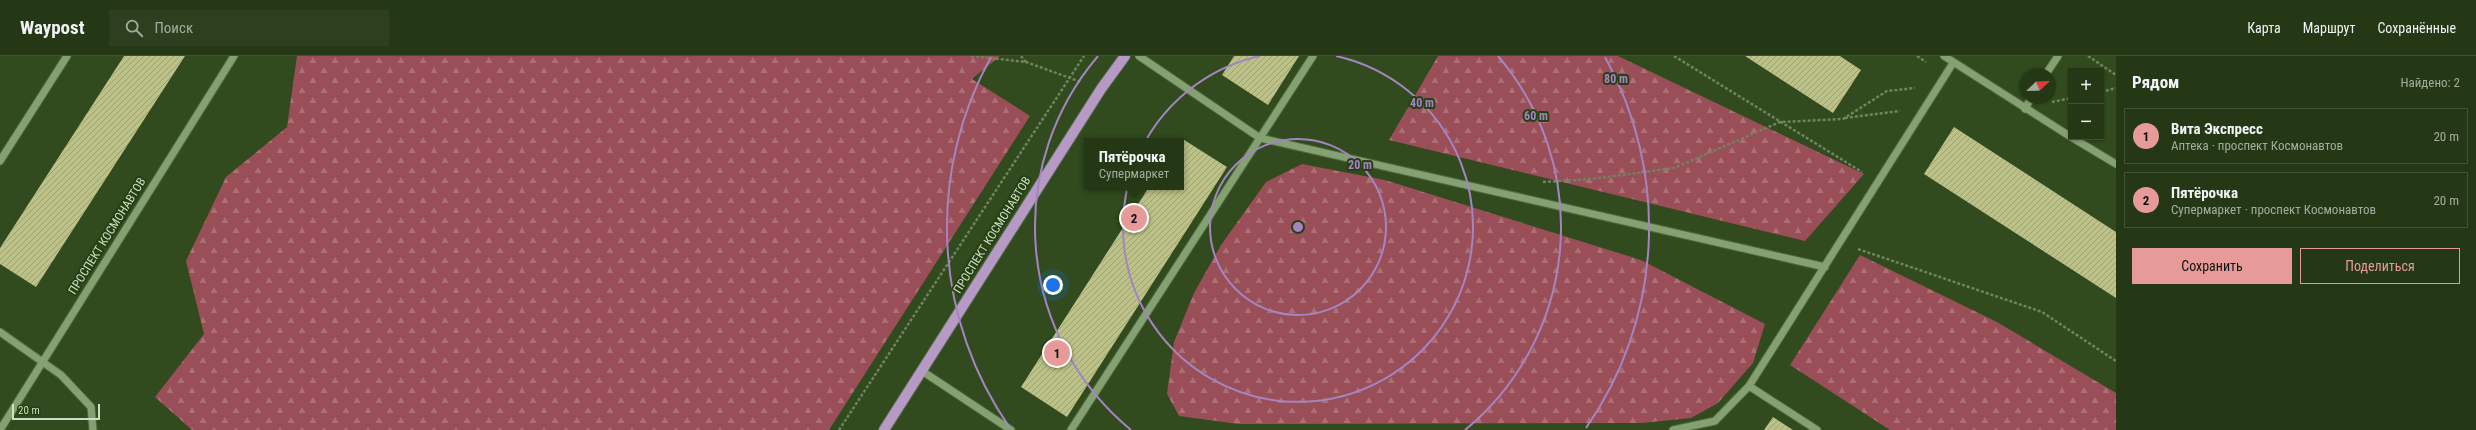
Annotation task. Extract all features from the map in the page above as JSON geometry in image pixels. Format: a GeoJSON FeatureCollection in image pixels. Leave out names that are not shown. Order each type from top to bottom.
{"type":"FeatureCollection","features":[{"type":"Feature","properties":{"kind":"main road","name":"ПРОСПЕКТ КОСМОНАВТОВ"},"geometry":{"type":"LineString","coordinates":[[884,430],[1101,90],[1125,56]]}},
{"type":"Feature","properties":{"kind":"street"},"geometry":{"type":"LineString","coordinates":[[0,161],[67,56]]}},
{"type":"Feature","properties":{"kind":"street","name":"ПРОСПЕКТ КОСМОНАВТОВ"},"geometry":{"type":"LineString","coordinates":[[0,430],[43,364],[234,56]]}},
{"type":"Feature","properties":{"kind":"street"},"geometry":{"type":"LineString","coordinates":[[1139,56],[1260,138],[1825,267]]}},
{"type":"Feature","properties":{"kind":"street"},"geometry":{"type":"LineString","coordinates":[[1071,430],[1313,56]]}},
{"type":"Feature","properties":{"kind":"street"},"geometry":{"type":"LineString","coordinates":[[1944,56],[2068,135]]}},
{"type":"Feature","properties":{"kind":"street"},"geometry":{"type":"LineString","coordinates":[[2050,68],[2058,56]]}},
{"type":"Feature","properties":{"kind":"street"},"geometry":{"type":"LineString","coordinates":[[1673,430],[1715,421],[1750,386],[1953,63]]}},
{"type":"Feature","properties":{"kind":"street"},"geometry":{"type":"LineString","coordinates":[[2025,108],[2027,104]]}},
{"type":"Feature","properties":{"kind":"street"},"geometry":{"type":"LineString","coordinates":[[2076,140],[2116,164]]}},
{"type":"Feature","properties":{"kind":"street"},"geometry":{"type":"LineString","coordinates":[[0,332],[43,364],[61,375],[91,407],[93,430]]}},
{"type":"Feature","properties":{"kind":"street"},"geometry":{"type":"LineString","coordinates":[[922,371],[1011,430]]}},
{"type":"Feature","properties":{"kind":"street"},"geometry":{"type":"LineString","coordinates":[[1750,386],[1817,430]]}},
{"type":"Feature","properties":{"kind":"path"},"geometry":{"type":"LineString","coordinates":[[971,56],[1026,62],[1068,79],[1101,90]]}},
{"type":"Feature","properties":{"kind":"path"},"geometry":{"type":"LineString","coordinates":[[1021,56],[1026,62]]}},
{"type":"Feature","properties":{"kind":"path"},"geometry":{"type":"LineString","coordinates":[[839,430],[1084,56]]}},
{"type":"Feature","properties":{"kind":"path"},"geometry":{"type":"LineString","coordinates":[[1674,56],[1878,182]]}},
{"type":"Feature","properties":{"kind":"path"},"geometry":{"type":"LineString","coordinates":[[2088,56],[2116,75]]}},
{"type":"Feature","properties":{"kind":"path"},"geometry":{"type":"LineString","coordinates":[[1842,119],[1887,91],[1912,87],[1934,93]]}},
{"type":"Feature","properties":{"kind":"path"},"geometry":{"type":"LineString","coordinates":[[2104,91],[2116,88]]}},
{"type":"Feature","properties":{"kind":"path"},"geometry":{"type":"LineString","coordinates":[[1539,182],[1592,179],[1674,168],[1780,122],[1842,119],[1925,107]]}},
{"type":"Feature","properties":{"kind":"path"},"geometry":{"type":"LineString","coordinates":[[1840,243],[2042,312],[2116,361]]}},
{"type":"Feature","properties":{"kind":"green space"},"geometry":{"type":"Polygon","coordinates":[[[297,56],[1000,56],[972,79],[1030,116],[829,430],[192,430],[155,397],[204,334],[186,261],[226,177],[287,127],[297,56]]]}},
{"type":"Feature","properties":{"kind":"green space"},"geometry":{"type":"Polygon","coordinates":[[[1438,56],[1618,56],[1864,174],[1805,241],[1389,140],[1438,56]]]}},
{"type":"Feature","properties":{"kind":"green space"},"geometry":{"type":"Polygon","coordinates":[[[1302,164],[1385,180],[1641,260],[1765,324],[1753,363],[1718,403],[1691,418],[1642,423],[1238,424],[1179,416],[1167,394],[1174,342],[1194,293],[1221,245],[1266,182],[1302,164]]]}},
{"type":"Feature","properties":{"kind":"green space"},"geometry":{"type":"Polygon","coordinates":[[[1860,255],[1997,322],[2116,393],[2116,430],[1890,430],[1790,365],[1860,255]]]}},
{"type":"Feature","properties":{"kind":"building"},"geometry":{"type":"Polygon","coordinates":[[[124,56],[185,56],[36,287],[0,264],[0,248],[124,56]]]}},
{"type":"Feature","properties":{"kind":"building"},"geometry":{"type":"Polygon","coordinates":[[[1234,56],[1299,56],[1268,105],[1222,75],[1234,56]]]}},
{"type":"Feature","properties":{"kind":"building"},"geometry":{"type":"Polygon","coordinates":[[[1745,56],[1840,56],[1861,70],[1833,113],[1745,56]]]}},
{"type":"Feature","properties":{"kind":"building"},"geometry":{"type":"Polygon","coordinates":[[[1954,127],[2116,232],[2116,298],[1924,174],[1954,127]]]}},
{"type":"Feature","properties":{"kind":"building"},"geometry":{"type":"Polygon","coordinates":[[[1184,140],[1227,167],[1067,417],[1021,387],[1147,190],[1184,190],[1184,140]]]}},
{"type":"Feature","properties":{"kind":"building"},"geometry":{"type":"Polygon","coordinates":[[[1773,417],[1793,430],[1764,430],[1773,417]]]}},
{"type":"Feature","properties":{"kind":"place","name":"Пятёрочка"},"geometry":{"type":"Point","coordinates":[1134,218]}},
{"type":"Feature","properties":{"kind":"place","name":"Вита Экспресс"},"geometry":{"type":"Point","coordinates":[1057,353]}}]}
